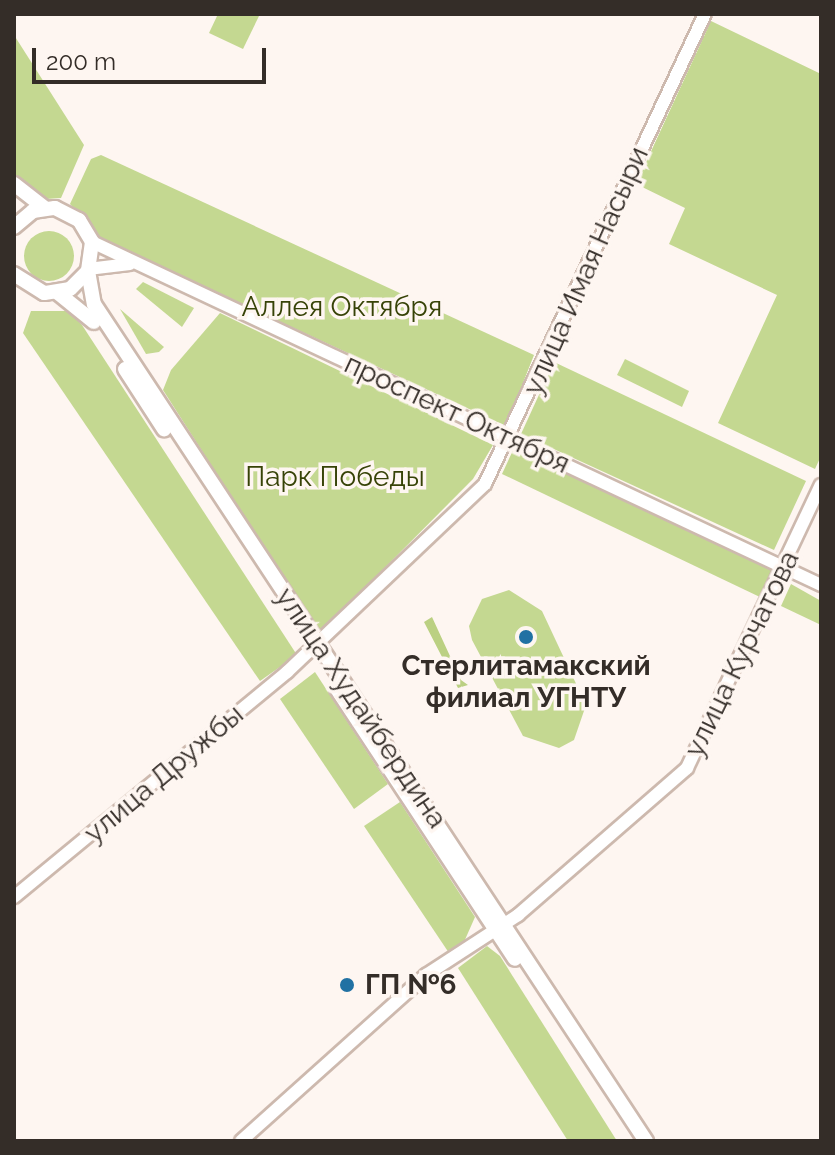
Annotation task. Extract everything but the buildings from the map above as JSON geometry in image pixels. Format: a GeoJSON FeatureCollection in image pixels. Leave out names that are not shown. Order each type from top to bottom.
{"type":"FeatureCollection","features":[{"type":"Feature","properties":{"kind":"main road","name":"улица Имая Насыри"},"geometry":{"type":"LineString","coordinates":[[315,646],[485,484],[511,438],[705,14]]}},
{"type":"Feature","properties":{"kind":"main road"},"geometry":{"type":"LineString","coordinates":[[14,184],[45,208],[70,213],[92,242],[88,270]]}},
{"type":"Feature","properties":{"kind":"main road"},"geometry":{"type":"LineString","coordinates":[[14,205],[15,225],[45,208]]}},
{"type":"Feature","properties":{"kind":"main road","name":"проспект Октября"},"geometry":{"type":"LineString","coordinates":[[92,242],[821,585]]}},
{"type":"Feature","properties":{"kind":"main road"},"geometry":{"type":"LineString","coordinates":[[58,293],[88,270],[134,264]]}},
{"type":"Feature","properties":{"kind":"main road","name":"улица Худайбердина"},"geometry":{"type":"LineString","coordinates":[[88,270],[94,304],[635,1141]]}},
{"type":"Feature","properties":{"kind":"main road","name":"улица Худайбердина"},"geometry":{"type":"LineString","coordinates":[[14,274],[29,288],[58,293],[86,310],[315,646]]}},
{"type":"Feature","properties":{"kind":"main road","name":"улица Курчатова"},"geometry":{"type":"LineString","coordinates":[[241,1141],[426,975],[500,928],[687,768],[821,485]]}},
{"type":"Feature","properties":{"kind":"main road","name":"улица Дружбы"},"geometry":{"type":"LineString","coordinates":[[14,897],[315,646]]}},
{"type":"Feature","properties":{"kind":"main road","name":"улица Худайбердина"},"geometry":{"type":"LineString","coordinates":[[500,928],[646,1141]]}},
{"type":"Feature","properties":{"kind":"green space"},"geometry":{"type":"Polygon","coordinates":[[[218,14],[260,14],[243,49],[209,33],[218,14]]]}},
{"type":"Feature","properties":{"kind":"green space"},"geometry":{"type":"Polygon","coordinates":[[[711,21],[821,74],[821,456],[815,469],[718,423],[777,295],[669,244],[685,208],[636,184],[711,21]]]}},
{"type":"Feature","properties":{"kind":"green space"},"geometry":{"type":"Polygon","coordinates":[[[14,35],[84,145],[61,198],[46,199],[14,176],[14,35]]]}},
{"type":"Feature","properties":{"kind":"green space","name":"Аллея Октября"},"geometry":{"type":"Polygon","coordinates":[[[101,155],[534,355],[506,426],[101,239],[70,204],[91,159],[101,155]]]}},
{"type":"Feature","properties":{"kind":"green space"},"geometry":{"type":"Polygon","coordinates":[[[49,231],[67,238],[74,256],[67,274],[49,281],[31,274],[24,256],[31,238],[49,231]]]}},
{"type":"Feature","properties":{"kind":"green space"},"geometry":{"type":"Polygon","coordinates":[[[143,282],[194,308],[182,327],[136,289],[143,282]]]}},
{"type":"Feature","properties":{"kind":"green space"},"geometry":{"type":"Polygon","coordinates":[[[120,309],[164,347],[159,352],[146,354],[120,309]]]}},
{"type":"Feature","properties":{"kind":"green space"},"geometry":{"type":"Polygon","coordinates":[[[31,311],[69,311],[82,325],[297,655],[260,681],[23,333],[31,311]]]}},
{"type":"Feature","properties":{"kind":"green space","name":"Парк Победы"},"geometry":{"type":"Polygon","coordinates":[[[220,313],[493,445],[473,479],[319,634],[163,390],[171,370],[220,313]]]}},
{"type":"Feature","properties":{"kind":"green space"},"geometry":{"type":"Polygon","coordinates":[[[625,359],[689,391],[682,407],[617,375],[625,359]]]}},
{"type":"Feature","properties":{"kind":"green space"},"geometry":{"type":"Polygon","coordinates":[[[554,362],[806,481],[774,550],[521,434],[554,362]]]}},
{"type":"Feature","properties":{"kind":"green space"},"geometry":{"type":"Polygon","coordinates":[[[515,446],[776,569],[762,598],[502,474],[515,446]]]}},
{"type":"Feature","properties":{"kind":"green space"},"geometry":{"type":"Polygon","coordinates":[[[791,584],[821,601],[821,625],[781,606],[791,584]]]}},
{"type":"Feature","properties":{"kind":"green space"},"geometry":{"type":"Polygon","coordinates":[[[509,590],[542,611],[586,705],[574,740],[559,748],[523,736],[472,640],[469,626],[482,599],[509,590]]]}},
{"type":"Feature","properties":{"kind":"green space"},"geometry":{"type":"Polygon","coordinates":[[[432,617],[461,680],[468,685],[458,688],[424,622],[432,617]]]}},
{"type":"Feature","properties":{"kind":"green space"},"geometry":{"type":"Polygon","coordinates":[[[315,672],[388,784],[354,809],[280,699],[315,672]]]}},
{"type":"Feature","properties":{"kind":"green space"},"geometry":{"type":"Polygon","coordinates":[[[400,802],[475,917],[464,942],[449,953],[364,826],[400,802]]]}},
{"type":"Feature","properties":{"kind":"green space"},"geometry":{"type":"Polygon","coordinates":[[[487,946],[500,956],[617,1141],[568,1141],[458,968],[487,946]]]}},
{"type":"Feature","properties":{"kind":"place","name":"Стерлитамакский филиал УГНТУ"},"geometry":{"type":"Point","coordinates":[526,637]}},
{"type":"Feature","properties":{"kind":"place","name":"ГП №6"},"geometry":{"type":"Point","coordinates":[347,985]}}]}
